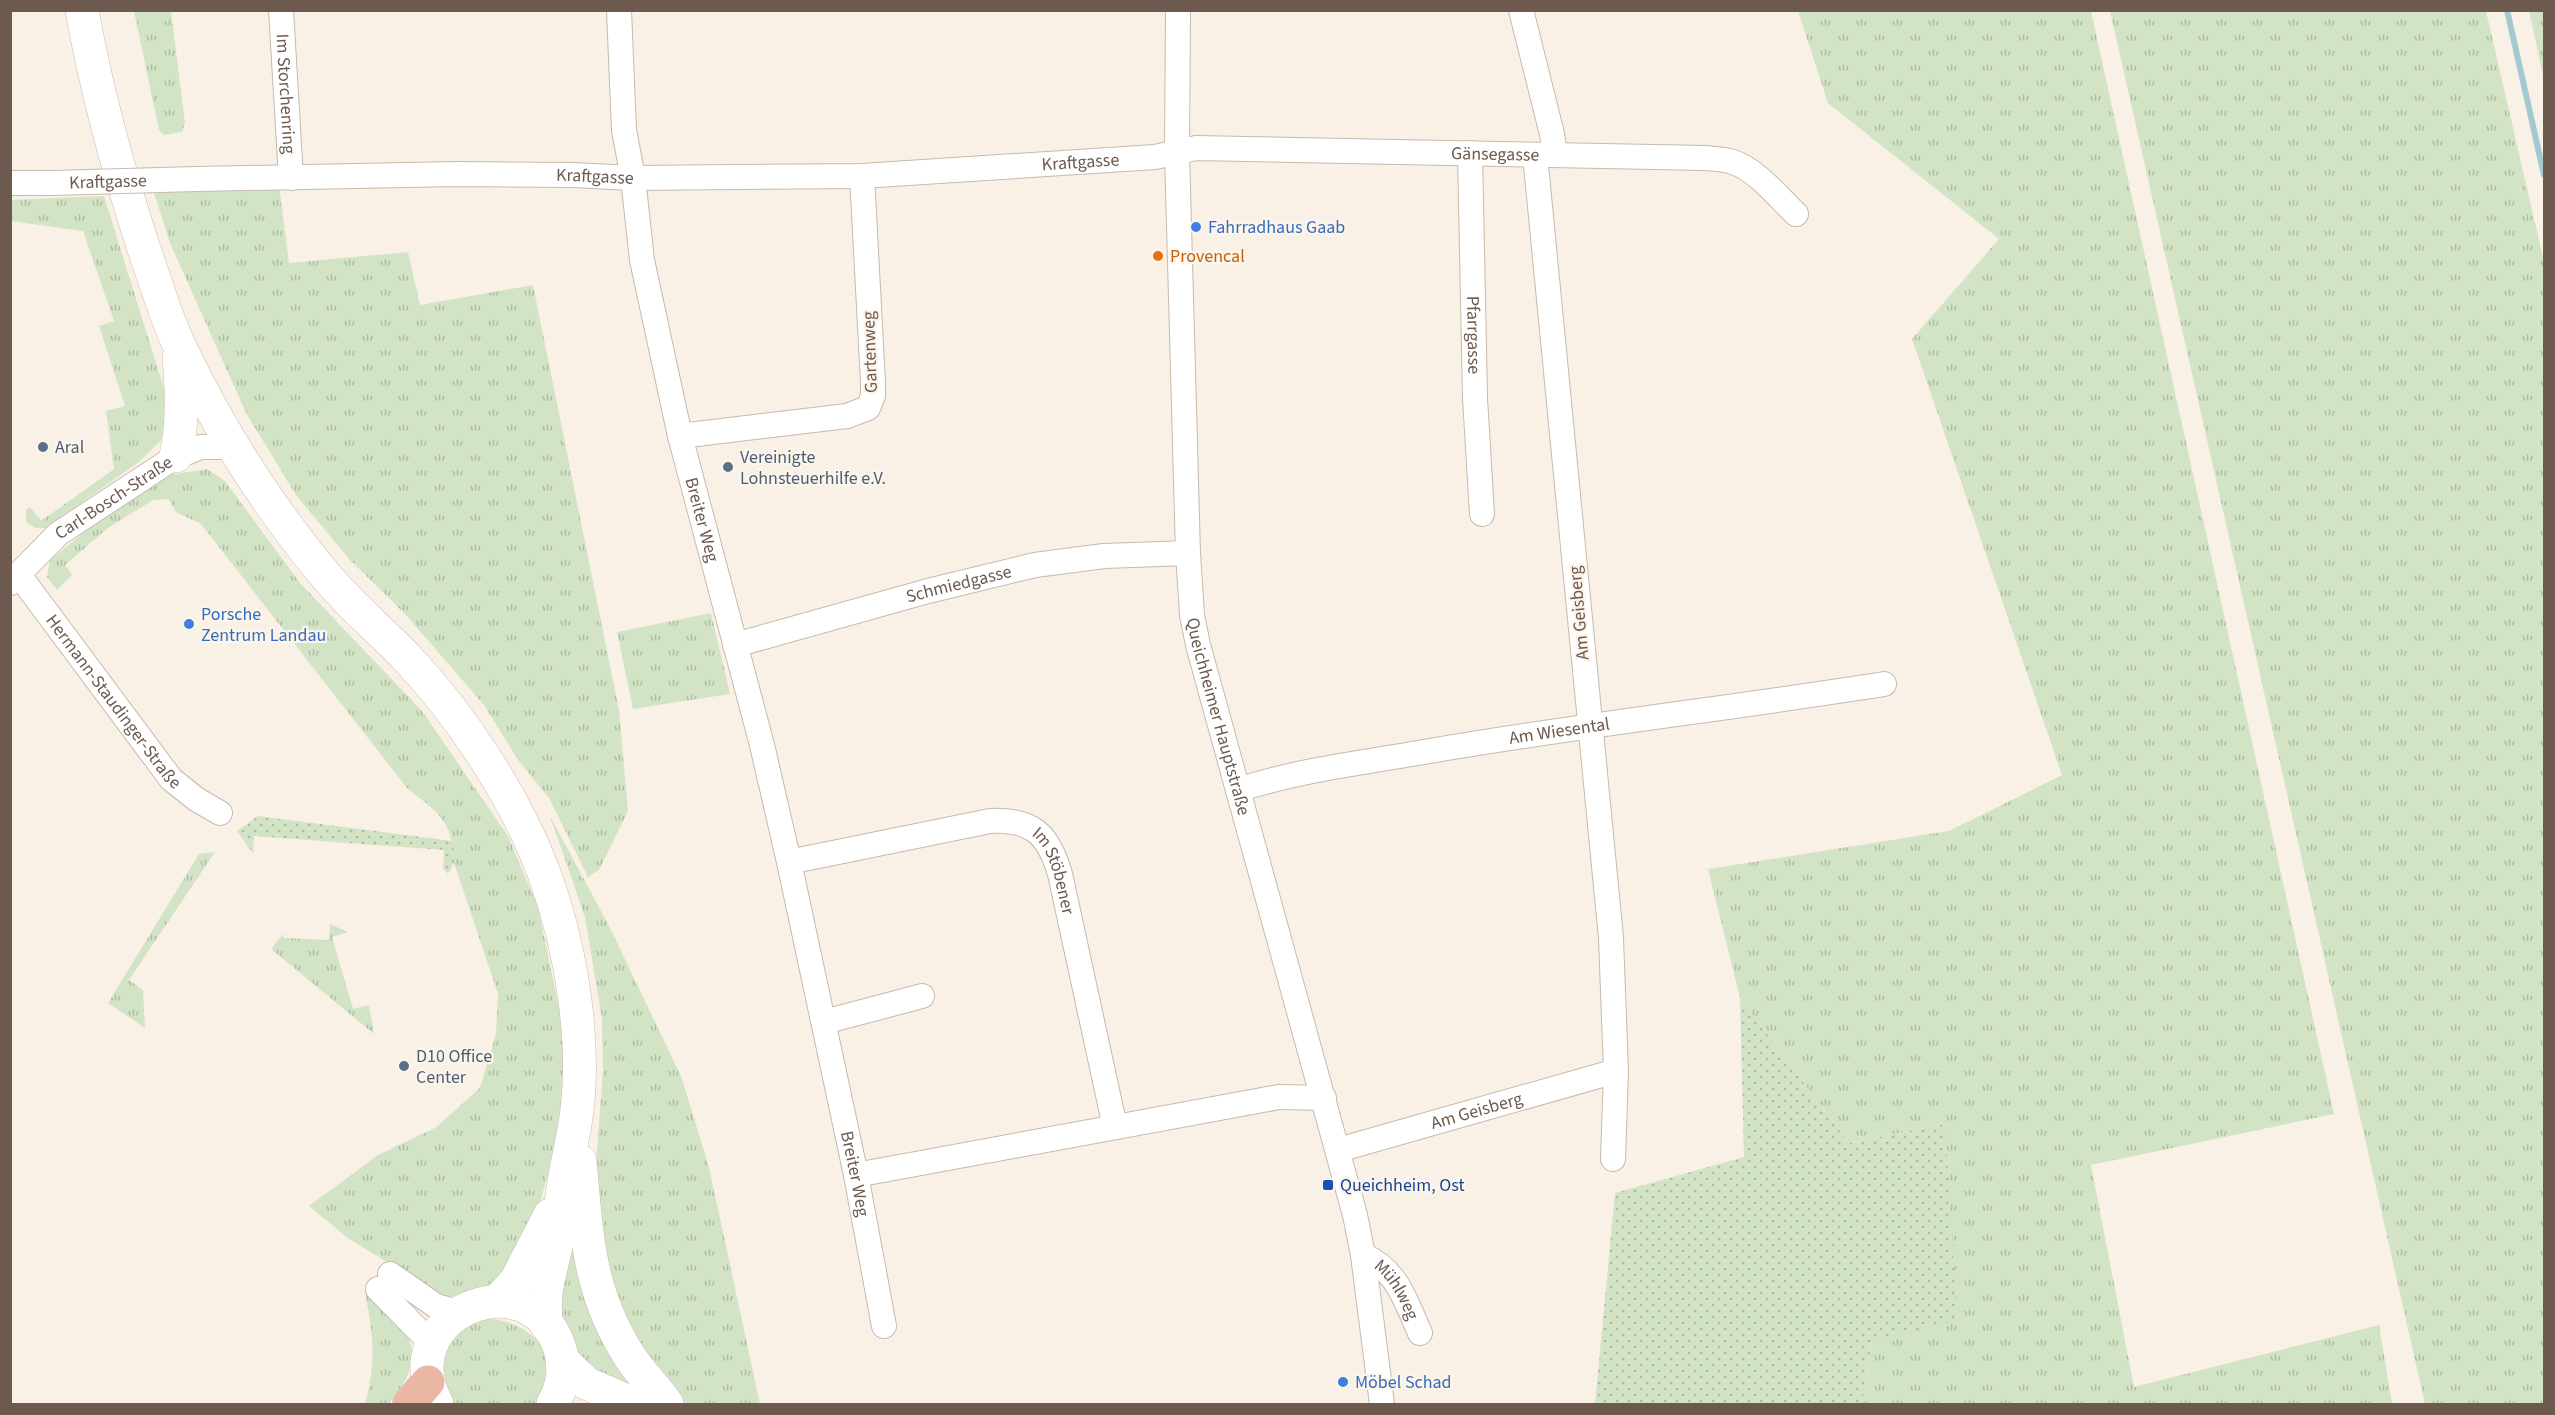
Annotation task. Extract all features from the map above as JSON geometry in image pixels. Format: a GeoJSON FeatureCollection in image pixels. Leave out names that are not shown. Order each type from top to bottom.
{"type":"FeatureCollection","features":[{"type":"Feature","properties":{"kind":"main road"},"geometry":{"type":"LineString","coordinates":[[82,10],[104,114],[129,205],[178,344],[234,447],[278,515],[326,576],[408,659],[475,744],[523,825],[544,873],[558,914],[574,994],[578,1048],[576,1120],[585,1225],[592,1272],[613,1328],[631,1359],[667,1404]]}},
{"type":"Feature","properties":{"kind":"main road"},"geometry":{"type":"LineString","coordinates":[[176,456],[181,431],[183,399],[178,344]]}},
{"type":"Feature","properties":{"kind":"main road"},"geometry":{"type":"LineString","coordinates":[[547,1326],[545,1289],[557,1244],[562,1196],[576,1120]]}},
{"type":"Feature","properties":{"kind":"main road"},"geometry":{"type":"LineString","coordinates":[[497,1301],[516,1281],[537,1236],[562,1196]]}},
{"type":"Feature","properties":{"kind":"main road"},"geometry":{"type":"LineString","coordinates":[[425,1397],[427,1363],[432,1344],[442,1326],[459,1312],[478,1304],[506,1301],[530,1311],[547,1326],[558,1342],[563,1360],[560,1389],[554,1404]]}},
{"type":"Feature","properties":{"kind":"main road"},"geometry":{"type":"LineString","coordinates":[[563,1360],[586,1383],[634,1404]]}},
{"type":"Feature","properties":{"kind":"street","name":"Im Storchenring"},"geometry":{"type":"LineString","coordinates":[[282,10],[291,178]]}},
{"type":"Feature","properties":{"kind":"street","name":"Breiter Weg"},"geometry":{"type":"LineString","coordinates":[[619,10],[623,121],[626,149],[633,178],[642,260],[680,436],[762,745],[789,862],[856,1174],[884,1326]]}},
{"type":"Feature","properties":{"kind":"street","name":"Queichheimer Hauptstraße"},"geometry":{"type":"LineString","coordinates":[[1178,10],[1177,153],[1188,553],[1194,627],[1338,1150],[1363,1255],[1382,1404]]}},
{"type":"Feature","properties":{"kind":"street","name":"Am Geisberg"},"geometry":{"type":"LineString","coordinates":[[1521,10],[1552,134],[1545,155],[1589,726],[1611,938],[1616,1071],[1613,1159]]}},
{"type":"Feature","properties":{"kind":"street","name":"Gänsegasse"},"geometry":{"type":"LineString","coordinates":[[1177,153],[1206,148],[1705,158],[1741,165],[1796,213]]}},
{"type":"Feature","properties":{"kind":"street","name":"Kraftgasse"},"geometry":{"type":"LineString","coordinates":[[10,183],[468,174],[633,178],[862,176],[1155,157],[1177,153]]}},
{"type":"Feature","properties":{"kind":"street","name":"Pfarrgasse"},"geometry":{"type":"LineString","coordinates":[[1470,153],[1475,398],[1482,514]]}},
{"type":"Feature","properties":{"kind":"street","name":"Gartenweg"},"geometry":{"type":"LineString","coordinates":[[680,436],[847,416],[868,408],[873,396],[873,382],[862,176]]}},
{"type":"Feature","properties":{"kind":"street","name":"Carl-Bosch-Straße"},"geometry":{"type":"LineString","coordinates":[[15,579],[58,534],[176,456],[201,447],[234,447]]}},
{"type":"Feature","properties":{"kind":"street","name":"Schmiedgasse"},"geometry":{"type":"LineString","coordinates":[[735,645],[928,591],[1035,565],[1104,556],[1188,553]]}},
{"type":"Feature","properties":{"kind":"street","name":"Hermann-Staudinger-Straße"},"geometry":{"type":"LineString","coordinates":[[15,579],[171,779],[196,799],[220,813]]}},
{"type":"Feature","properties":{"kind":"street","name":"Am Wiesental"},"geometry":{"type":"LineString","coordinates":[[1238,790],[1406,755],[1884,684]]}},
{"type":"Feature","properties":{"kind":"street","name":"Im Stöbener"},"geometry":{"type":"LineString","coordinates":[[789,862],[990,821],[1015,821],[1028,826],[1040,835],[1051,848],[1060,874],[1115,1126]]}},
{"type":"Feature","properties":{"kind":"street"},"geometry":{"type":"LineString","coordinates":[[824,1022],[922,996]]}},
{"type":"Feature","properties":{"kind":"street","name":"Am Geisberg"},"geometry":{"type":"LineString","coordinates":[[1338,1150],[1616,1071]]}},
{"type":"Feature","properties":{"kind":"street"},"geometry":{"type":"LineString","coordinates":[[856,1174],[1279,1098],[1324,1098]]}},
{"type":"Feature","properties":{"kind":"street","name":"Mühlweg"},"geometry":{"type":"LineString","coordinates":[[1363,1255],[1383,1265],[1392,1276],[1420,1333]]}},
{"type":"Feature","properties":{"kind":"street"},"geometry":{"type":"LineString","coordinates":[[432,1344],[384,1281],[436,1306],[459,1312]]}},
{"type":"Feature","properties":{"kind":"green space"},"geometry":{"type":"Polygon","coordinates":[[[134,11],[171,11],[185,123],[182,132],[164,135],[159,130],[134,11]]]}},
{"type":"Feature","properties":{"kind":"green space"},"geometry":{"type":"Polygon","coordinates":[[[1798,11],[2091,11],[2334,1114],[2091,1165],[2134,1387],[2379,1325],[2392,1404],[1862,1404],[1872,1341],[1945,1124],[1849,1143],[1740,998],[1708,869],[1949,831],[2062,775],[1912,339],[1999,239],[1828,103],[1798,11]]]}},
{"type":"Feature","properties":{"kind":"green space"},"geometry":{"type":"Polygon","coordinates":[[[2110,11],[2486,11],[2544,262],[2544,1404],[2425,1404],[2110,11]]]}},
{"type":"Feature","properties":{"kind":"green space"},"geometry":{"type":"Polygon","coordinates":[[[2529,11],[2544,11],[2544,80],[2529,11]]]}},
{"type":"Feature","properties":{"kind":"green space"},"geometry":{"type":"Polygon","coordinates":[[[278,178],[289,263],[408,252],[420,305],[533,285],[619,710],[628,811],[599,870],[588,877],[549,798],[518,760],[484,705],[405,614],[349,559],[296,495],[246,413],[170,243],[154,193],[197,179],[278,178]]]}},
{"type":"Feature","properties":{"kind":"green space"},"geometry":{"type":"Polygon","coordinates":[[[104,196],[166,395],[166,429],[162,439],[139,462],[45,528],[35,528],[26,522],[26,510],[30,507],[41,521],[114,469],[106,411],[125,406],[99,326],[114,321],[83,231],[11,221],[10,200],[104,196]]]}},
{"type":"Feature","properties":{"kind":"green space"},"geometry":{"type":"Polygon","coordinates":[[[207,469],[225,481],[300,583],[422,711],[508,836],[538,907],[562,1023],[565,1079],[559,1134],[539,1206],[504,1279],[474,1292],[443,1296],[349,1239],[309,1206],[378,1155],[435,1128],[480,1088],[496,1034],[498,994],[454,863],[453,848],[447,827],[435,812],[407,788],[201,524],[176,512],[169,499],[153,500],[108,528],[65,565],[72,575],[57,590],[47,577],[50,560],[103,517],[163,476],[207,469]]]}},
{"type":"Feature","properties":{"kind":"green space"},"geometry":{"type":"Polygon","coordinates":[[[711,613],[730,694],[633,709],[617,632],[711,613]]]}},
{"type":"Feature","properties":{"kind":"green space"},"geometry":{"type":"Polygon","coordinates":[[[258,816],[453,841],[454,863],[448,874],[443,868],[444,850],[254,836],[253,854],[237,831],[258,816]]]}},
{"type":"Feature","properties":{"kind":"green space"},"geometry":{"type":"Polygon","coordinates":[[[550,816],[609,926],[681,1076],[709,1167],[760,1404],[687,1404],[680,1399],[622,1321],[602,1258],[595,1176],[603,1071],[602,1019],[585,917],[550,816]]]}},
{"type":"Feature","properties":{"kind":"green space"},"geometry":{"type":"Polygon","coordinates":[[[215,852],[129,980],[143,990],[145,1028],[108,1003],[199,854],[215,852]]]}},
{"type":"Feature","properties":{"kind":"green space"},"geometry":{"type":"Polygon","coordinates":[[[330,924],[348,932],[332,937],[353,1009],[369,1005],[374,1034],[271,949],[283,934],[284,938],[329,940],[330,924]]]}},
{"type":"Feature","properties":{"kind":"green space"},"geometry":{"type":"Polygon","coordinates":[[[1740,998],[1849,1143],[1945,1124],[1957,1320],[1872,1341],[1862,1404],[1595,1404],[1615,1193],[1744,1157],[1740,998]]]}},
{"type":"Feature","properties":{"kind":"green space"},"geometry":{"type":"Polygon","coordinates":[[[570,1229],[580,1284],[589,1312],[641,1394],[585,1372],[550,1299],[570,1229]]]}},
{"type":"Feature","properties":{"kind":"green space"},"geometry":{"type":"Polygon","coordinates":[[[365,1294],[397,1322],[410,1342],[412,1352],[409,1371],[400,1389],[388,1404],[365,1404],[371,1376],[372,1349],[365,1294]]]}},
{"type":"Feature","properties":{"kind":"green space"},"geometry":{"type":"Polygon","coordinates":[[[487,1319],[499,1320],[521,1328],[539,1343],[545,1353],[548,1364],[547,1377],[537,1404],[449,1404],[445,1399],[442,1354],[465,1327],[487,1319]]]}},
{"type":"Feature","properties":{"kind":"waterway"},"geometry":{"type":"LineString","coordinates":[[2507,10],[2544,175]]}},
{"type":"Feature","properties":{"kind":"place","name":"Fahrradhaus Gaab"},"geometry":{"type":"Point","coordinates":[1196,227]}},
{"type":"Feature","properties":{"kind":"place","name":"Provencal"},"geometry":{"type":"Point","coordinates":[1158,256]}},
{"type":"Feature","properties":{"kind":"place","name":"Aral"},"geometry":{"type":"Point","coordinates":[43,447]}},
{"type":"Feature","properties":{"kind":"place","name":"Vereinigte Lohnsteuerhilfe e.V."},"geometry":{"type":"Point","coordinates":[728,467]}},
{"type":"Feature","properties":{"kind":"place","name":"Porsche Zentrum Landau"},"geometry":{"type":"Point","coordinates":[189,624]}},
{"type":"Feature","properties":{"kind":"place","name":"D10 Office Center"},"geometry":{"type":"Point","coordinates":[404,1066]}},
{"type":"Feature","properties":{"kind":"place","name":"Queichheim, Ost"},"geometry":{"type":"Point","coordinates":[1328,1185]}},
{"type":"Feature","properties":{"kind":"place","name":"Möbel Schad"},"geometry":{"type":"Point","coordinates":[1343,1382]}}]}
